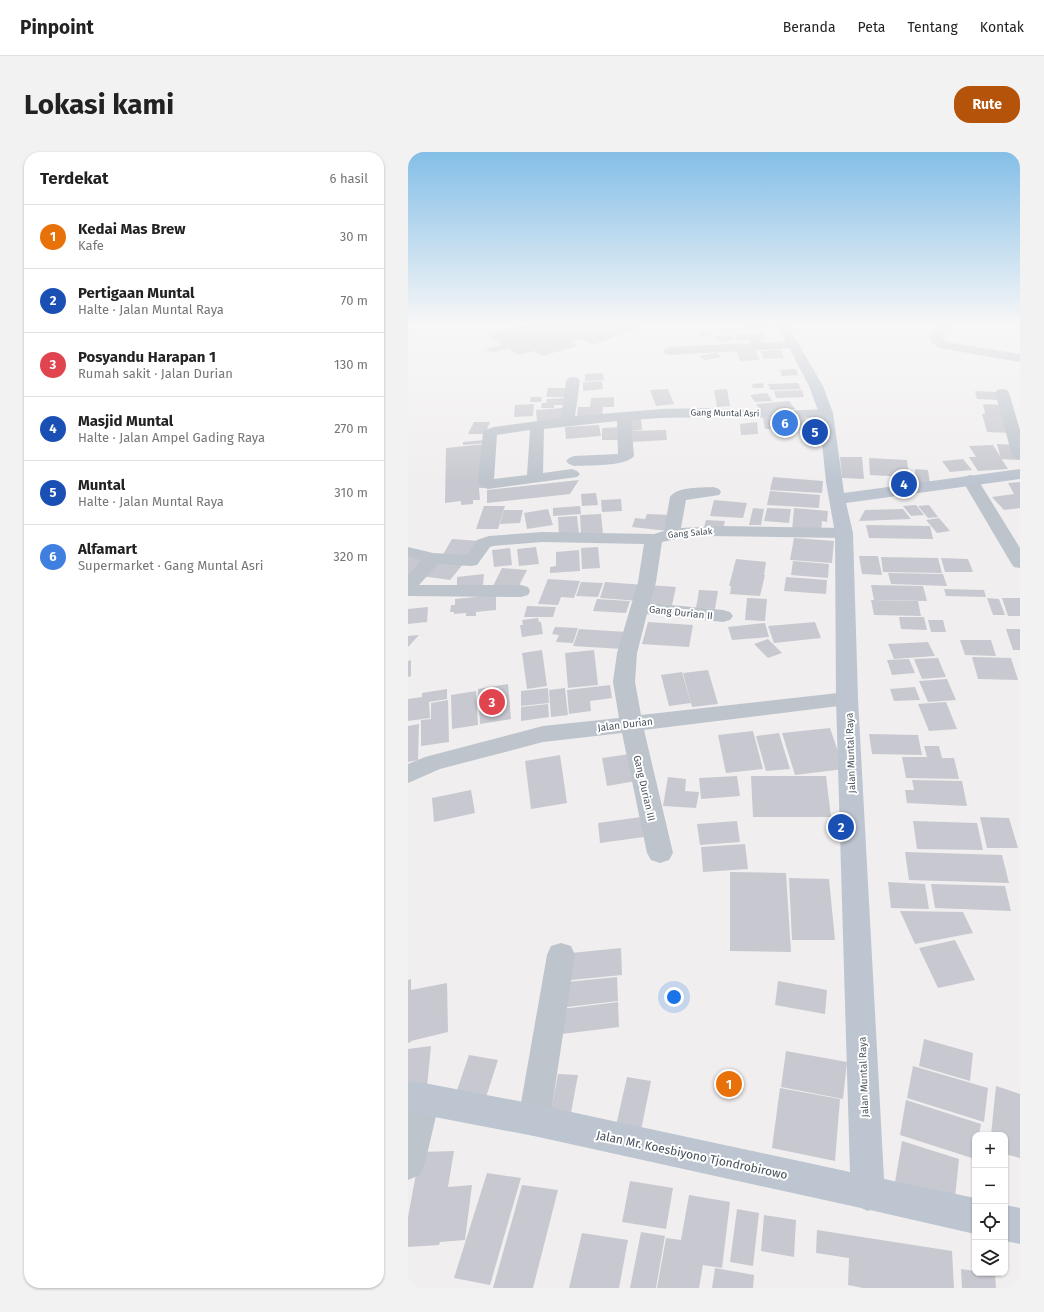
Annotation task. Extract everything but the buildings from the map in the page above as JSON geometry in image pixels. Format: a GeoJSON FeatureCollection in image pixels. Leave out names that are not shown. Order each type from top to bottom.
{"type":"FeatureCollection","features":[{"type":"Feature","properties":{"kind":"main road","name":"Jalan Muntal Raya"},"geometry":{"type":"LineString","coordinates":[[811,377],[826,413],[834,482],[844,533],[847,699],[868,1194]]}},
{"type":"Feature","properties":{"kind":"main road"},"geometry":{"type":"LineString","coordinates":[[838,499],[1020,474]]}},
{"type":"Feature","properties":{"kind":"main road","name":"Jalan Mr. Koesbiyono Tjondrobirowo"},"geometry":{"type":"LineString","coordinates":[[416,1099],[534,1120],[868,1194],[972,1215]]}},
{"type":"Feature","properties":{"kind":"main road"},"geometry":{"type":"LineString","coordinates":[[1008,1223],[1020,1226]]}},
{"type":"Feature","properties":{"kind":"street"},"geometry":{"type":"LineString","coordinates":[[568,421],[568,409],[573,380]]}},
{"type":"Feature","properties":{"kind":"street"},"geometry":{"type":"LineString","coordinates":[[1002,393],[1020,455]]}},
{"type":"Feature","properties":{"kind":"street","name":"Gang Muntal Asri"},"geometry":{"type":"LineString","coordinates":[[624,417],[626,456],[573,468],[535,479],[491,484],[486,482],[490,433],[500,430],[568,421],[683,412],[785,415],[826,413]]}},
{"type":"Feature","properties":{"kind":"street"},"geometry":{"type":"LineString","coordinates":[[535,479],[537,426]]}},
{"type":"Feature","properties":{"kind":"street"},"geometry":{"type":"LineString","coordinates":[[970,480],[1020,563]]}},
{"type":"Feature","properties":{"kind":"street","name":"Gang Durian II"},"geometry":{"type":"LineString","coordinates":[[631,723],[624,682],[627,653],[647,582],[663,536],[678,497],[686,494],[714,492]]}},
{"type":"Feature","properties":{"kind":"street","name":"Gang Salak"},"geometry":{"type":"LineString","coordinates":[[433,558],[471,561],[483,544],[489,541],[542,537],[663,536],[726,531],[844,533]]}},
{"type":"Feature","properties":{"kind":"street"},"geometry":{"type":"LineString","coordinates":[[408,552],[433,558],[408,586]]}},
{"type":"Feature","properties":{"kind":"street"},"geometry":{"type":"LineString","coordinates":[[408,590],[521,591]]}},
{"type":"Feature","properties":{"kind":"street","name":"Gang Durian II"},"geometry":{"type":"LineString","coordinates":[[640,608],[723,616]]}},
{"type":"Feature","properties":{"kind":"street","name":"Jalan Durian"},"geometry":{"type":"LineString","coordinates":[[408,774],[433,762],[543,734],[847,699]]}},
{"type":"Feature","properties":{"kind":"street","name":"Gang Durian III"},"geometry":{"type":"LineString","coordinates":[[631,723],[660,853]]}},
{"type":"Feature","properties":{"kind":"street"},"geometry":{"type":"LineString","coordinates":[[534,1120],[561,956]]}},
{"type":"Feature","properties":{"kind":"street"},"geometry":{"type":"LineString","coordinates":[[408,1163],[416,1099]]}},
{"type":"Feature","properties":{"kind":"place","name":"Alfamart"},"geometry":{"type":"Point","coordinates":[785,423]}},
{"type":"Feature","properties":{"kind":"place","name":"Muntal"},"geometry":{"type":"Point","coordinates":[815,432]}},
{"type":"Feature","properties":{"kind":"place","name":"Masjid Muntal"},"geometry":{"type":"Point","coordinates":[904,484]}},
{"type":"Feature","properties":{"kind":"place","name":"Posyandu Harapan 1"},"geometry":{"type":"Point","coordinates":[492,702]}},
{"type":"Feature","properties":{"kind":"place","name":"Pertigaan Muntal"},"geometry":{"type":"Point","coordinates":[841,827]}},
{"type":"Feature","properties":{"kind":"place","name":"Kedai Mas Brew"},"geometry":{"type":"Point","coordinates":[729,1084]}}]}
